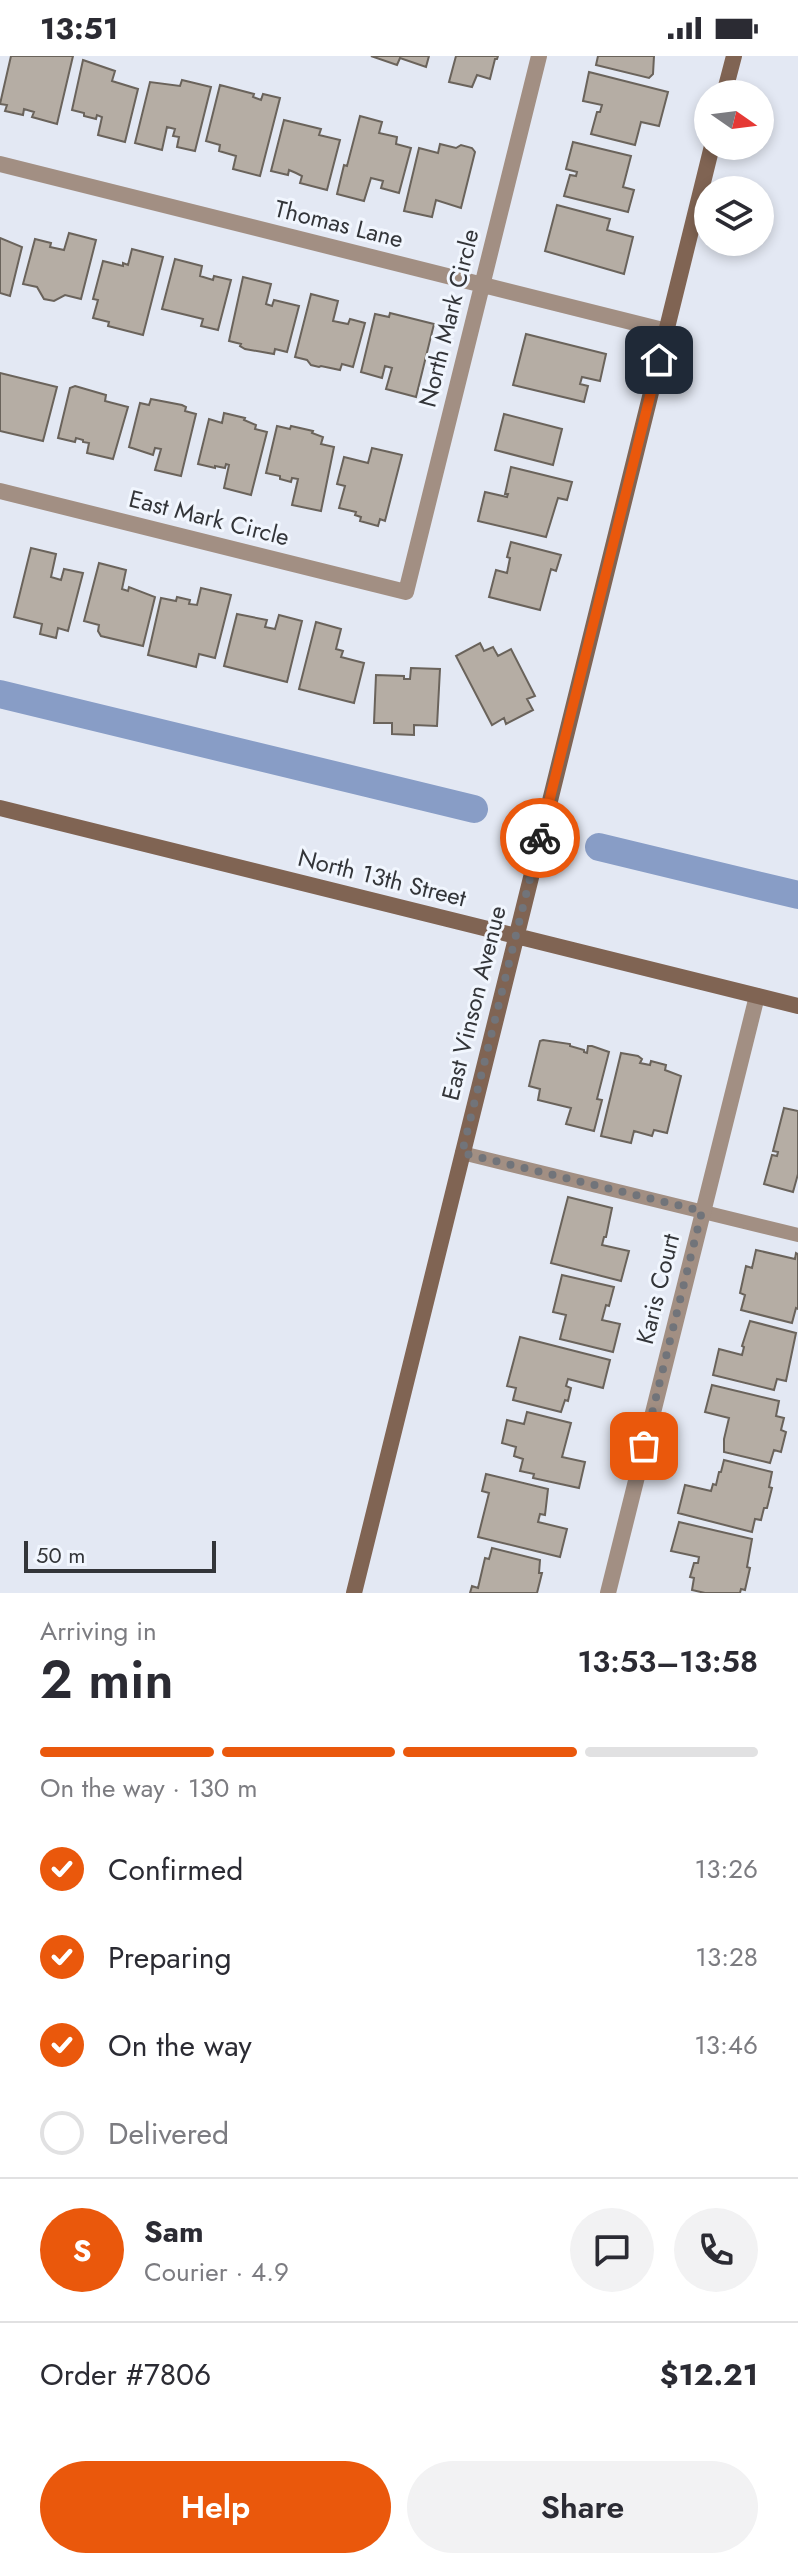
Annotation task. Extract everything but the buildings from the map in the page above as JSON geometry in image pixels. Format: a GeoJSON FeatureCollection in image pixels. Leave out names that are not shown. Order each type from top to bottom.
{"type":"FeatureCollection","features":[{"type":"Feature","properties":{"kind":"street","name":"North Mark Circle"},"geometry":{"type":"LineString","coordinates":[[406,592],[539,56]]}},
{"type":"Feature","properties":{"kind":"street"},"geometry":{"type":"LineString","coordinates":[[728,80],[734,56]]}},
{"type":"Feature","properties":{"kind":"street","name":"East Vinson Avenue"},"geometry":{"type":"LineString","coordinates":[[354,1593],[709,160]]}},
{"type":"Feature","properties":{"kind":"street","name":"Thomas Lane"},"geometry":{"type":"LineString","coordinates":[[0,164],[667,331]]}},
{"type":"Feature","properties":{"kind":"street","name":"East Mark Circle"},"geometry":{"type":"LineString","coordinates":[[0,491],[406,592]]}},
{"type":"Feature","properties":{"kind":"street","name":"North 13th Street"},"geometry":{"type":"LineString","coordinates":[[0,808],[798,1006]]}},
{"type":"Feature","properties":{"kind":"street","name":"Karis Court"},"geometry":{"type":"LineString","coordinates":[[608,1593],[757,996]]}},
{"type":"Feature","properties":{"kind":"lane"},"geometry":{"type":"LineString","coordinates":[[462,1153],[798,1235]]}},
{"type":"Feature","properties":{"kind":"waterway"},"geometry":{"type":"LineString","coordinates":[[0,694],[474,809]]}},
{"type":"Feature","properties":{"kind":"waterway"},"geometry":{"type":"LineString","coordinates":[[599,847],[798,895]]}},
{"type":"Feature","properties":{"kind":"way so far"},"geometry":{"type":"LineString","coordinates":[[540,838],[462,1153],[702,1211],[644,1446]]}},
{"type":"Feature","properties":{"kind":"route"},"geometry":{"type":"LineString","coordinates":[[540,838],[659,360]]}}]}
